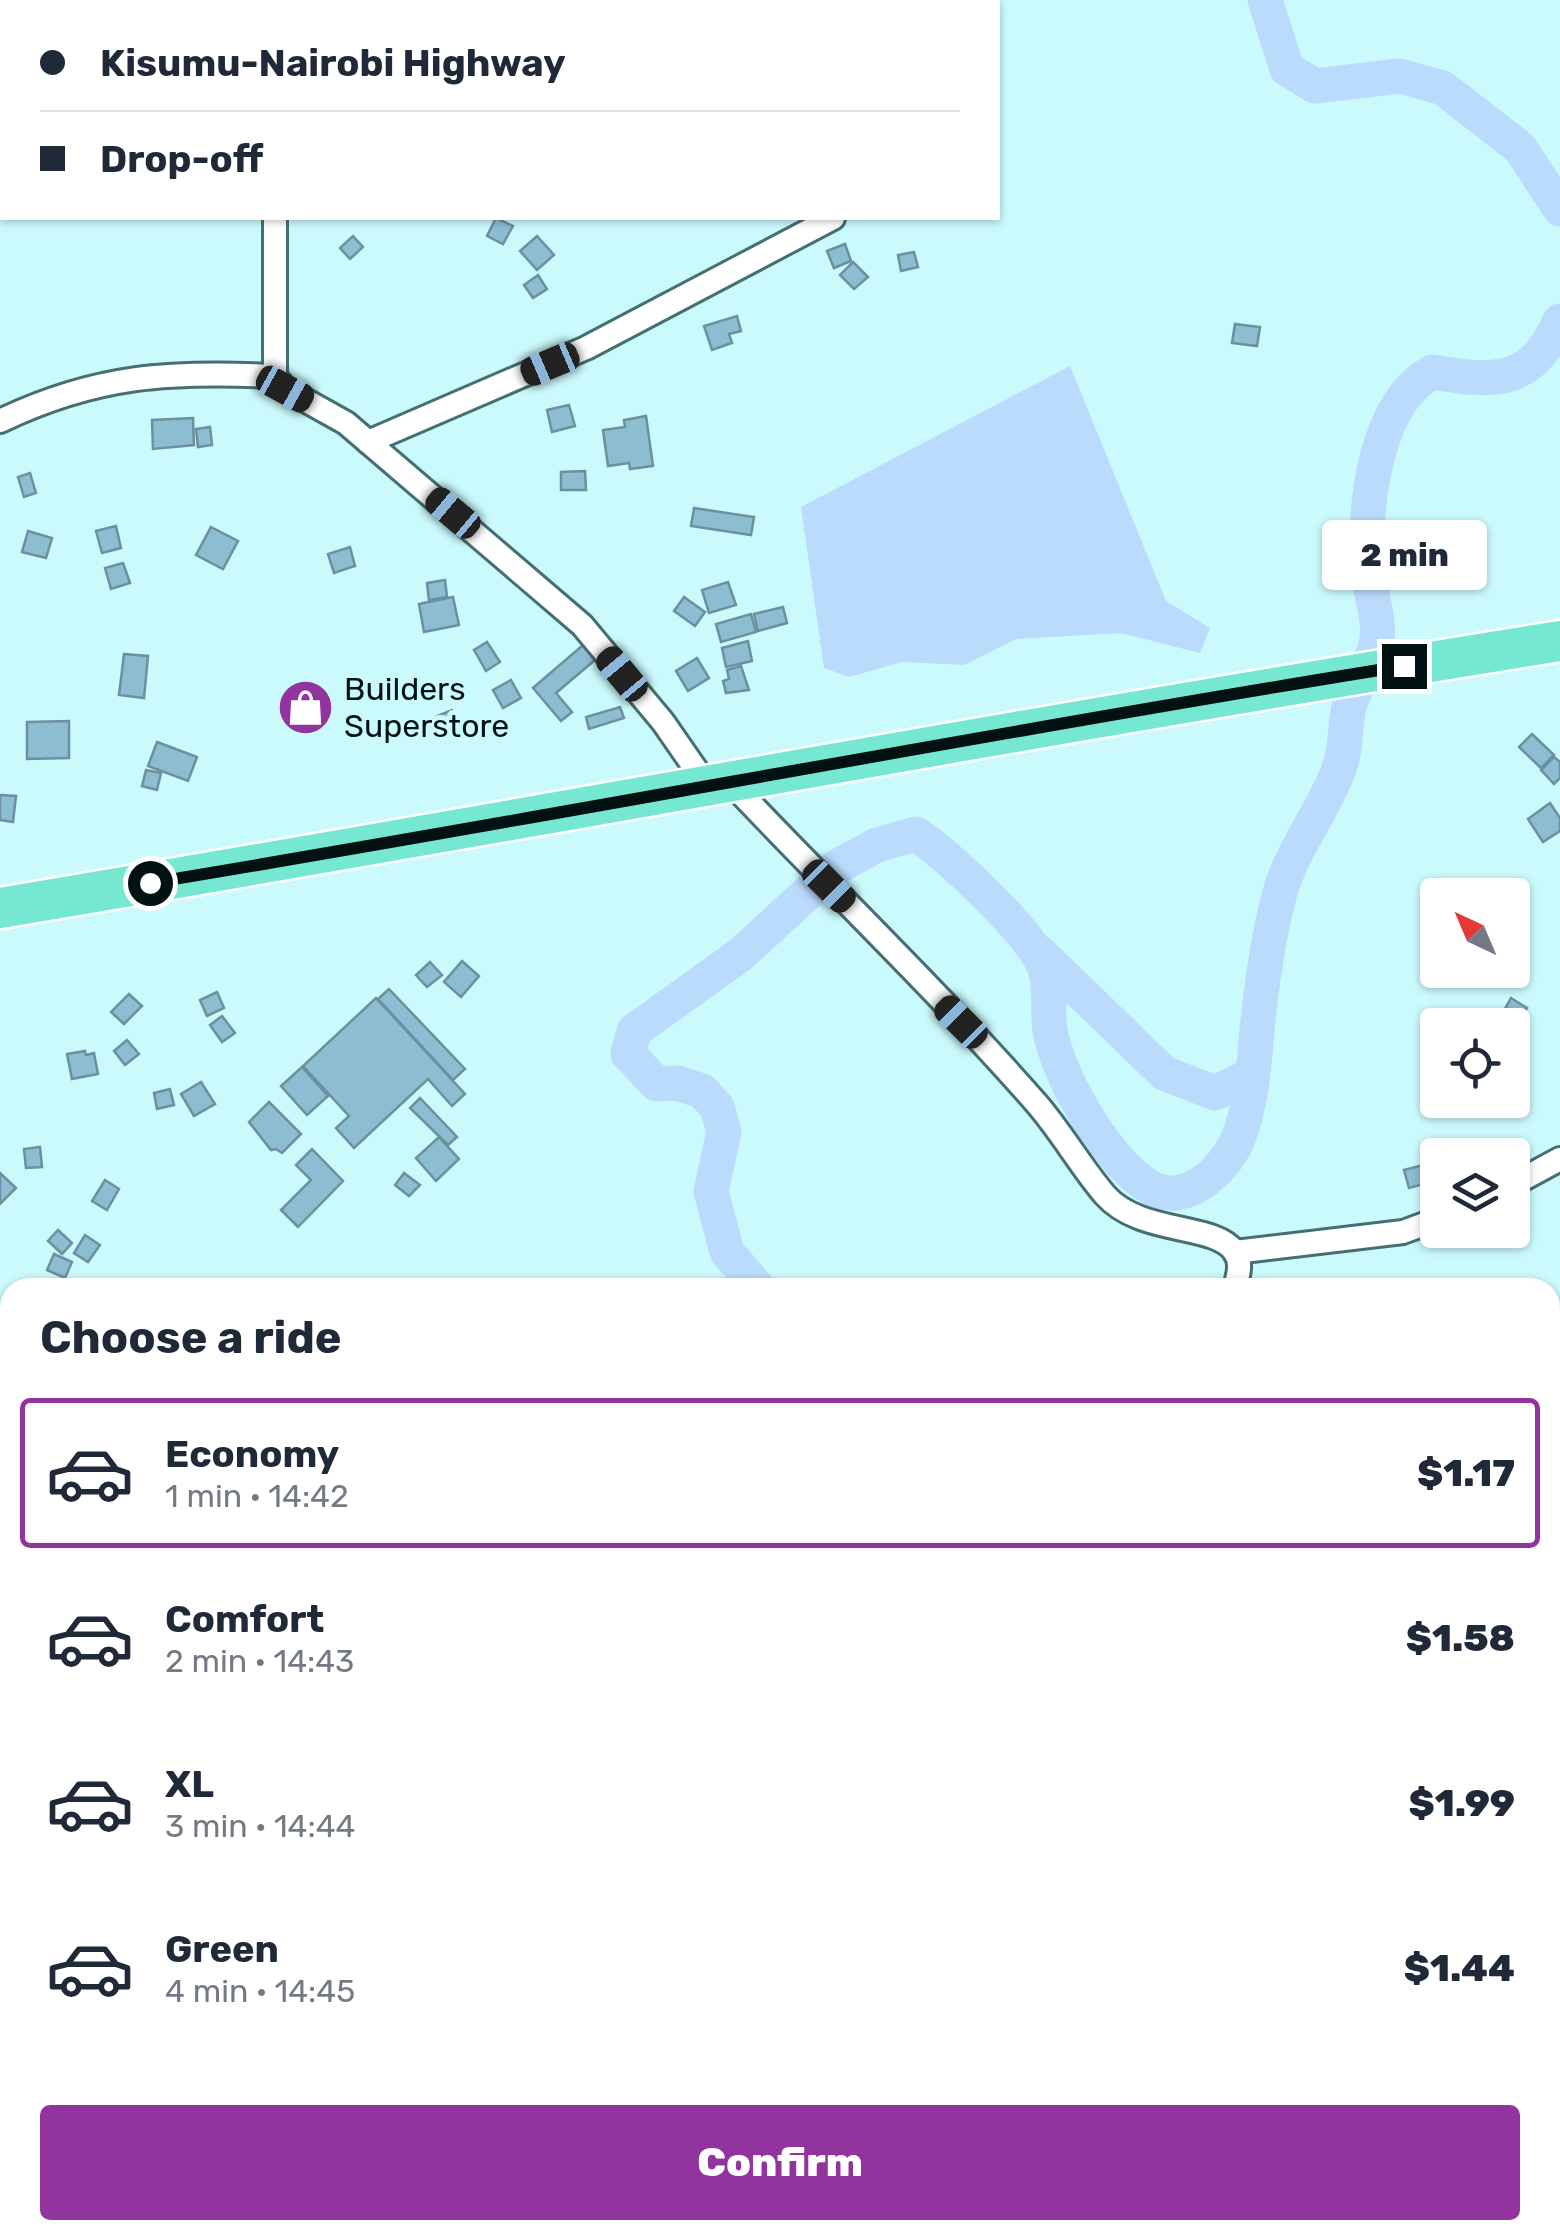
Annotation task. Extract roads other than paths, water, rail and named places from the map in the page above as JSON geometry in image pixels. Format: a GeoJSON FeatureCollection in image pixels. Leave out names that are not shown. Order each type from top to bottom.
{"type":"FeatureCollection","features":[{"type":"Feature","properties":{"kind":"highway"},"geometry":{"type":"LineString","coordinates":[[0,908],[526,820],[717,782],[1560,641]]}},
{"type":"Feature","properties":{"kind":"street"},"geometry":{"type":"LineString","coordinates":[[275,220],[275,376],[285,389],[346,423],[582,625],[717,782],[805,861],[1036,1103],[1105,1196],[1126,1214],[1147,1223],[1220,1239],[1235,1252],[1240,1268],[1238,1278]]}},
{"type":"Feature","properties":{"kind":"street"},"geometry":{"type":"LineString","coordinates":[[368,442],[586,348],[829,220]]}},
{"type":"Feature","properties":{"kind":"street"},"geometry":{"type":"LineString","coordinates":[[0,422],[53,396],[160,374],[275,376]]}},
{"type":"Feature","properties":{"kind":"street"},"geometry":{"type":"LineString","coordinates":[[1530,1175],[1560,1159]]}},
{"type":"Feature","properties":{"kind":"street"},"geometry":{"type":"LineString","coordinates":[[1235,1252],[1402,1232],[1420,1226]]}},
{"type":"Feature","properties":{"kind":"water"},"geometry":{"type":"Polygon","coordinates":[[[1070,366],[1166,601],[1210,628],[1200,653],[1121,633],[1016,639],[964,665],[902,662],[849,677],[824,668],[801,507],[1070,366]]]}},
{"type":"Feature","properties":{"kind":"waterway"},"geometry":{"type":"LineString","coordinates":[[1265,0],[1287,69],[1315,86],[1400,76],[1443,88],[1520,148],[1560,209]]}},
{"type":"Feature","properties":{"kind":"waterway"},"geometry":{"type":"LineString","coordinates":[[749,1278],[727,1252],[711,1191],[724,1132],[717,1107],[702,1091],[677,1083],[657,1084],[628,1054],[634,1031],[740,955],[836,867],[877,845],[916,834],[988,896],[1038,954],[1047,977],[1050,1028],[1065,1076],[1088,1119],[1117,1158],[1148,1186],[1175,1193],[1200,1184],[1222,1164],[1237,1141],[1249,1101],[1266,959],[1281,889],[1340,766],[1349,707],[1376,645],[1377,626],[1368,573],[1368,512],[1377,457],[1386,430],[1413,387],[1432,372],[1474,377],[1508,375],[1536,358],[1560,321]]}},
{"type":"Feature","properties":{"kind":"waterway"},"geometry":{"type":"LineString","coordinates":[[1040,953],[1164,1073],[1215,1093],[1252,1075]]}},
{"type":"Feature","properties":{"kind":"place","name":"Builders Superstore"},"geometry":{"type":"Point","coordinates":[305,707]}}]}
